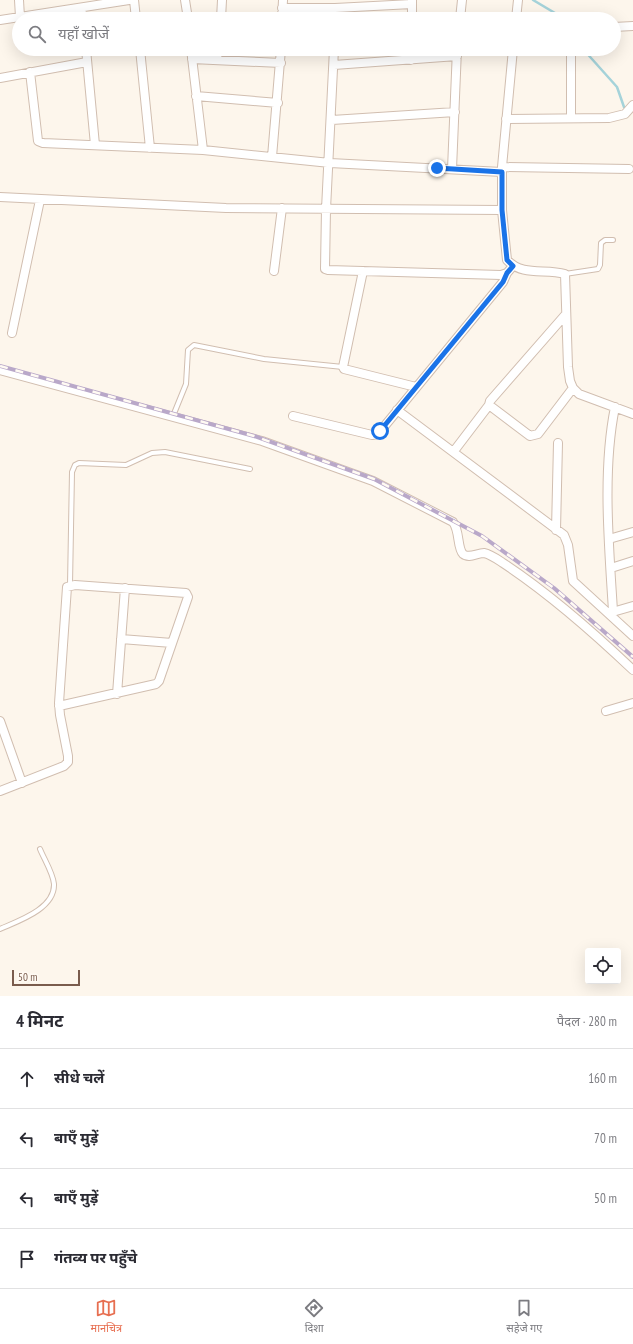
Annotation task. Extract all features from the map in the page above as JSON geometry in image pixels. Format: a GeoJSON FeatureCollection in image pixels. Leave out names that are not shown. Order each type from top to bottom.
{"type":"FeatureCollection","features":[{"type":"Feature","properties":{"kind":"street"},"geometry":{"type":"LineString","coordinates":[[18,0],[19,12]]}},
{"type":"Feature","properties":{"kind":"street"},"geometry":{"type":"LineString","coordinates":[[54,12],[114,1],[129,0]]}},
{"type":"Feature","properties":{"kind":"street"},"geometry":{"type":"LineString","coordinates":[[134,0],[135,12]]}},
{"type":"Feature","properties":{"kind":"street"},"geometry":{"type":"LineString","coordinates":[[185,0],[187,12]]}},
{"type":"Feature","properties":{"kind":"street"},"geometry":{"type":"LineString","coordinates":[[221,12],[222,0]]}},
{"type":"Feature","properties":{"kind":"street"},"geometry":{"type":"LineString","coordinates":[[461,12],[462,0]]}},
{"type":"Feature","properties":{"kind":"street"},"geometry":{"type":"LineString","coordinates":[[517,12],[518,0]]}},
{"type":"Feature","properties":{"kind":"street"},"geometry":{"type":"LineString","coordinates":[[283,4],[335,8],[412,2]]}},
{"type":"Feature","properties":{"kind":"street"},"geometry":{"type":"LineString","coordinates":[[81,8],[82,12]]}},
{"type":"Feature","properties":{"kind":"street"},"geometry":{"type":"LineString","coordinates":[[0,20],[12,18]]}},
{"type":"Feature","properties":{"kind":"street"},"geometry":{"type":"LineString","coordinates":[[621,26],[633,26]]}},
{"type":"Feature","properties":{"kind":"street"},"geometry":{"type":"LineString","coordinates":[[87,56],[95,145]]}},
{"type":"Feature","properties":{"kind":"street"},"geometry":{"type":"LineString","coordinates":[[141,56],[150,148]]}},
{"type":"Feature","properties":{"kind":"street"},"geometry":{"type":"LineString","coordinates":[[192,56],[203,150]]}},
{"type":"Feature","properties":{"kind":"street"},"geometry":{"type":"LineString","coordinates":[[217,56],[217,60]]}},
{"type":"Feature","properties":{"kind":"street"},"geometry":{"type":"LineString","coordinates":[[272,157],[281,56]]}},
{"type":"Feature","properties":{"kind":"street"},"geometry":{"type":"LineString","coordinates":[[334,56],[324,267],[328,270],[501,275],[507,273]]}},
{"type":"Feature","properties":{"kind":"street"},"geometry":{"type":"LineString","coordinates":[[411,56],[411,60]]}},
{"type":"Feature","properties":{"kind":"street"},"geometry":{"type":"LineString","coordinates":[[334,65],[411,60],[437,56]]}},
{"type":"Feature","properties":{"kind":"street"},"geometry":{"type":"LineString","coordinates":[[452,169],[457,56]]}},
{"type":"Feature","properties":{"kind":"street"},"geometry":{"type":"LineString","coordinates":[[512,56],[502,169],[502,210],[507,260],[513,266],[521,270],[565,274],[568,366],[573,388],[579,394],[633,414]]}},
{"type":"Feature","properties":{"kind":"street"},"geometry":{"type":"LineString","coordinates":[[571,56],[571,118]]}},
{"type":"Feature","properties":{"kind":"street"},"geometry":{"type":"LineString","coordinates":[[192,59],[281,63]]}},
{"type":"Feature","properties":{"kind":"street"},"geometry":{"type":"LineString","coordinates":[[0,78],[88,62]]}},
{"type":"Feature","properties":{"kind":"street"},"geometry":{"type":"LineString","coordinates":[[30,72],[38,141],[43,143],[203,150],[330,163],[452,169],[629,169]]}},
{"type":"Feature","properties":{"kind":"street"},"geometry":{"type":"LineString","coordinates":[[196,96],[278,103]]}},
{"type":"Feature","properties":{"kind":"street"},"geometry":{"type":"LineString","coordinates":[[506,119],[609,118],[625,114],[633,105]]}},
{"type":"Feature","properties":{"kind":"street"},"geometry":{"type":"LineString","coordinates":[[332,120],[455,112]]}},
{"type":"Feature","properties":{"kind":"street"},"geometry":{"type":"LineString","coordinates":[[0,197],[226,208],[502,210]]}},
{"type":"Feature","properties":{"kind":"street"},"geometry":{"type":"LineString","coordinates":[[12,333],[40,200]]}},
{"type":"Feature","properties":{"kind":"street"},"geometry":{"type":"LineString","coordinates":[[274,271],[282,208]]}},
{"type":"Feature","properties":{"kind":"street"},"geometry":{"type":"LineString","coordinates":[[293,416],[375,435],[503,282],[507,273],[513,266]]}},
{"type":"Feature","properties":{"kind":"street"},"geometry":{"type":"LineString","coordinates":[[363,271],[343,367],[344,369],[416,387]]}},
{"type":"Feature","properties":{"kind":"street"},"geometry":{"type":"LineString","coordinates":[[454,451],[489,405],[490,401],[566,314]]}},
{"type":"Feature","properties":{"kind":"street"},"geometry":{"type":"LineString","coordinates":[[0,370],[262,441],[373,481],[453,522],[459,532],[462,552],[464,554],[471,556],[485,553],[503,563],[575,616],[633,670]]}},
{"type":"Feature","properties":{"kind":"street"},"geometry":{"type":"LineString","coordinates":[[489,405],[530,436],[538,434],[573,388]]}},
{"type":"Feature","properties":{"kind":"street"},"geometry":{"type":"LineString","coordinates":[[611,612],[609,459],[611,426],[615,407]]}},
{"type":"Feature","properties":{"kind":"street"},"geometry":{"type":"LineString","coordinates":[[397,410],[454,451],[564,535],[567,540],[573,581],[611,612],[633,636]]}},
{"type":"Feature","properties":{"kind":"street"},"geometry":{"type":"LineString","coordinates":[[556,530],[558,443]]}},
{"type":"Feature","properties":{"kind":"street"},"geometry":{"type":"LineString","coordinates":[[610,539],[633,532]]}},
{"type":"Feature","properties":{"kind":"street"},"geometry":{"type":"LineString","coordinates":[[611,568],[633,561]]}},
{"type":"Feature","properties":{"kind":"street"},"geometry":{"type":"LineString","coordinates":[[0,791],[64,766],[68,762],[59,706],[65,590],[67,587],[70,585],[186,593],[188,597],[159,681],[156,684],[59,706]]}},
{"type":"Feature","properties":{"kind":"street"},"geometry":{"type":"LineString","coordinates":[[117,694],[125,588]]}},
{"type":"Feature","properties":{"kind":"street"},"geometry":{"type":"LineString","coordinates":[[611,612],[633,606]]}},
{"type":"Feature","properties":{"kind":"street"},"geometry":{"type":"LineString","coordinates":[[121,639],[172,643]]}},
{"type":"Feature","properties":{"kind":"street"},"geometry":{"type":"LineString","coordinates":[[606,711],[633,702]]}},
{"type":"Feature","properties":{"kind":"street"},"geometry":{"type":"LineString","coordinates":[[0,724],[22,782]]}},
{"type":"Feature","properties":{"kind":"lane"},"geometry":{"type":"LineString","coordinates":[[565,274],[598,269],[600,265],[601,243],[605,240],[613,240]]}},
{"type":"Feature","properties":{"kind":"lane"},"geometry":{"type":"LineString","coordinates":[[173,416],[186,384],[188,350],[194,346],[264,359],[343,367]]}},
{"type":"Feature","properties":{"kind":"lane"},"geometry":{"type":"LineString","coordinates":[[70,585],[72,472],[75,465],[79,463],[126,465],[157,452],[250,469]]}},
{"type":"Feature","properties":{"kind":"lane"},"geometry":{"type":"LineString","coordinates":[[0,929],[30,916],[43,907],[52,894],[54,884],[40,849]]}},
{"type":"Feature","properties":{"kind":"waterway"},"geometry":{"type":"LineString","coordinates":[[533,0],[553,12]]}},
{"type":"Feature","properties":{"kind":"waterway"},"geometry":{"type":"LineString","coordinates":[[589,56],[617,87],[624,107]]}},
{"type":"Feature","properties":{"kind":"railway"},"geometry":{"type":"LineString","coordinates":[[0,366],[254,436],[374,479],[482,536],[554,588],[633,657]]}},
{"type":"Feature","properties":{"kind":"route"},"geometry":{"type":"LineString","coordinates":[[380,431],[506,280],[507,273],[513,266],[507,260],[502,210],[502,172],[437,168]]}}]}
